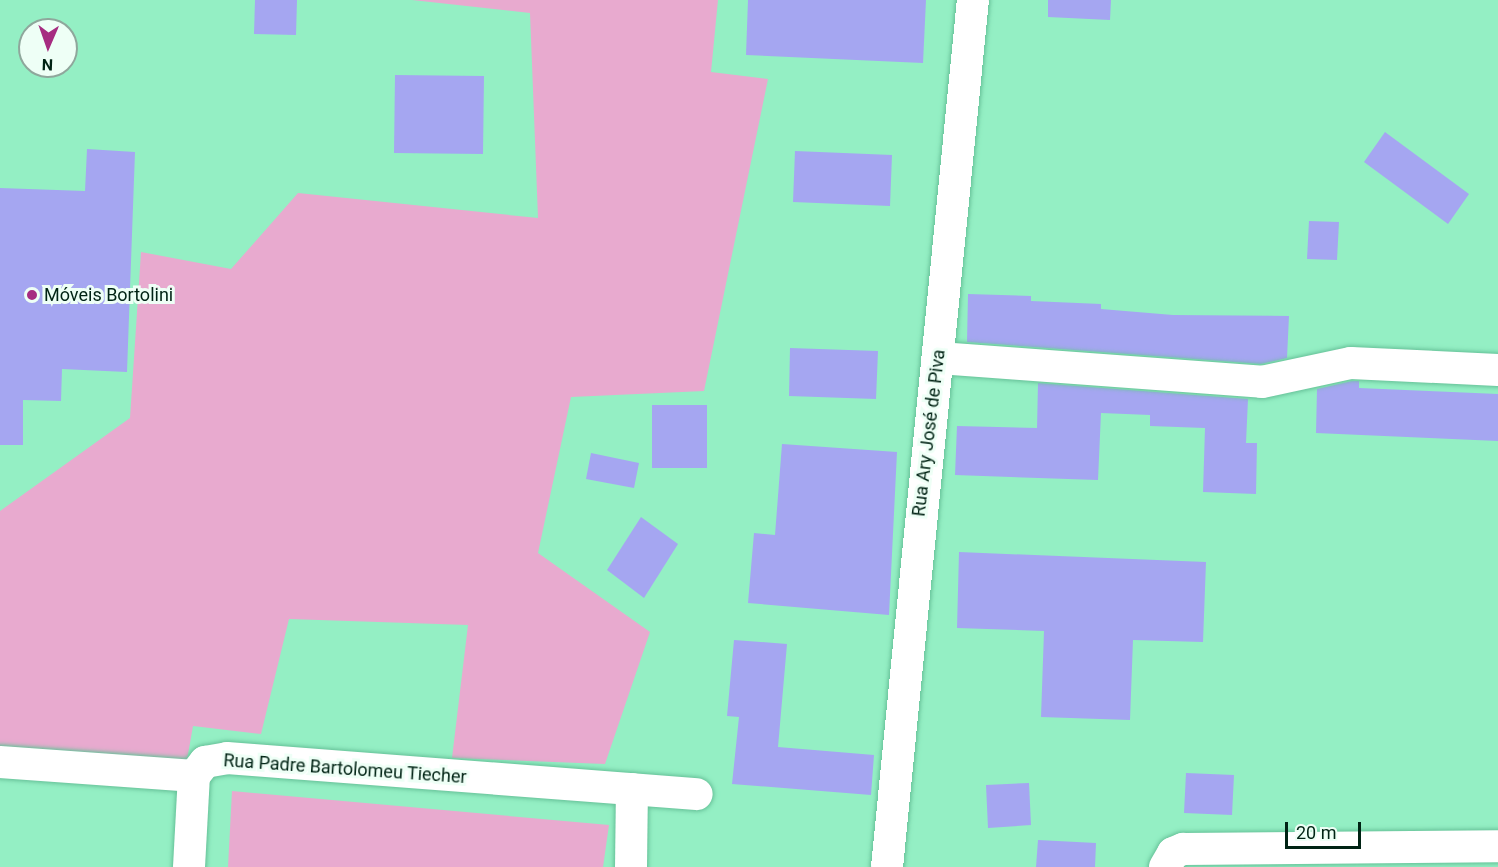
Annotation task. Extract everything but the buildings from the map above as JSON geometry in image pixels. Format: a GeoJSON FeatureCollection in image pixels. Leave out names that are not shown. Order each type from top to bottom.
{"type":"FeatureCollection","features":[{"type":"Feature","properties":{"kind":"street","name":"Rua Ary José de Piva"},"geometry":{"type":"LineString","coordinates":[[887,867],[973,0]]}},
{"type":"Feature","properties":{"kind":"street"},"geometry":{"type":"LineString","coordinates":[[939,358],[1262,382],[1351,363],[1498,370]]}},
{"type":"Feature","properties":{"kind":"street","name":"Rua Padre Bartolomeu Tiecher"},"geometry":{"type":"LineString","coordinates":[[194,776],[205,762],[227,758],[697,794]]}},
{"type":"Feature","properties":{"kind":"street"},"geometry":{"type":"LineString","coordinates":[[0,762],[194,776],[189,867]]}},
{"type":"Feature","properties":{"kind":"street"},"geometry":{"type":"LineString","coordinates":[[631,867],[632,789]]}},
{"type":"Feature","properties":{"kind":"street"},"geometry":{"type":"LineString","coordinates":[[1165,867],[1173,853],[1183,849],[1498,846]]}},
{"type":"Feature","properties":{"kind":"shaded area"},"geometry":{"type":"Polygon","coordinates":[[[412,0],[718,0],[711,72],[768,79],[704,391],[571,397],[538,553],[650,632],[605,764],[452,758],[468,625],[289,619],[261,734],[193,726],[187,760],[0,746],[0,511],[130,418],[141,252],[231,269],[298,193],[538,218],[530,13],[412,0]]]}},
{"type":"Feature","properties":{"kind":"shaded area"},"geometry":{"type":"Polygon","coordinates":[[[232,791],[609,825],[603,867],[228,867],[232,791]]]}},
{"type":"Feature","properties":{"kind":"place","name":"Móveis Bortolini"},"geometry":{"type":"Point","coordinates":[32,295]}}]}
